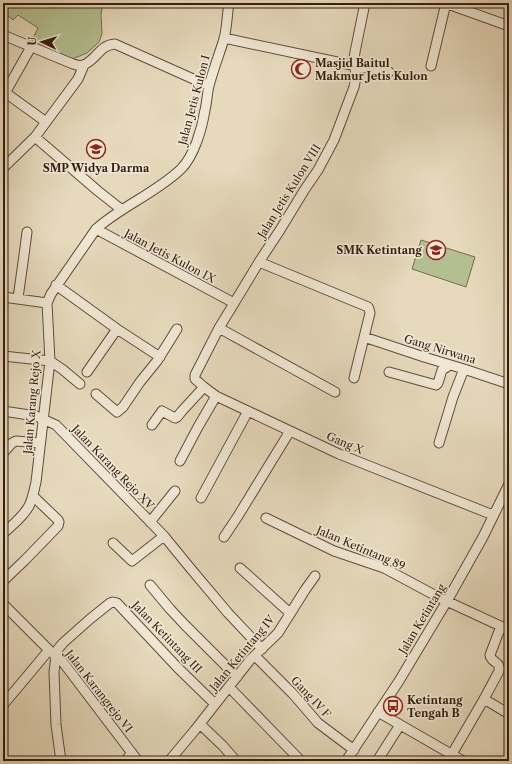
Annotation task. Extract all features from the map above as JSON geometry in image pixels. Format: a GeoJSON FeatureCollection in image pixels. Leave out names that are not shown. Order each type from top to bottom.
{"type":"FeatureCollection","features":[{"type":"Feature","properties":{"kind":"street","name":"Jalan Jetis Kulon I"},"geometry":{"type":"LineString","coordinates":[[96,229],[182,168],[192,152],[199,136],[210,86],[224,38],[229,3]]}},
{"type":"Feature","properties":{"kind":"street","name":"Jalan Jetis Kulon VIII"},"geometry":{"type":"LineString","coordinates":[[195,378],[195,375],[219,328],[318,170],[334,140],[354,87],[356,77],[354,59],[365,3]]}},
{"type":"Feature","properties":{"kind":"street"},"geometry":{"type":"LineString","coordinates":[[431,66],[446,3],[509,26]]}},
{"type":"Feature","properties":{"kind":"street"},"geometry":{"type":"LineString","coordinates":[[3,35],[73,64],[84,65]]}},
{"type":"Feature","properties":{"kind":"street"},"geometry":{"type":"LineString","coordinates":[[224,38],[389,72]]}},
{"type":"Feature","properties":{"kind":"street"},"geometry":{"type":"LineString","coordinates":[[3,168],[34,137],[46,122],[78,79],[84,65],[110,44],[115,44],[210,86]]}},
{"type":"Feature","properties":{"kind":"street"},"geometry":{"type":"LineString","coordinates":[[31,47],[4,92],[46,122]]}},
{"type":"Feature","properties":{"kind":"street"},"geometry":{"type":"LineString","coordinates":[[34,137],[122,210]]}},
{"type":"Feature","properties":{"kind":"street","name":"Jalan Karang Rejo X"},"geometry":{"type":"LineString","coordinates":[[3,534],[28,507],[33,496],[36,482],[50,362],[47,303],[50,294],[96,229]]}},
{"type":"Feature","properties":{"kind":"street","name":"Jalan Jetis Kulon IX"},"geometry":{"type":"LineString","coordinates":[[96,229],[234,303]]}},
{"type":"Feature","properties":{"kind":"street"},"geometry":{"type":"LineString","coordinates":[[18,298],[26,232]]}},
{"type":"Feature","properties":{"kind":"street"},"geometry":{"type":"LineString","coordinates":[[259,262],[368,307],[370,313],[354,378]]}},
{"type":"Feature","properties":{"kind":"street"},"geometry":{"type":"LineString","coordinates":[[56,285],[117,330],[160,357]]}},
{"type":"Feature","properties":{"kind":"street"},"geometry":{"type":"LineString","coordinates":[[3,297],[47,303]]}},
{"type":"Feature","properties":{"kind":"street"},"geometry":{"type":"LineString","coordinates":[[219,328],[335,392]]}},
{"type":"Feature","properties":{"kind":"street"},"geometry":{"type":"LineString","coordinates":[[96,394],[117,412],[160,357],[177,329]]}},
{"type":"Feature","properties":{"kind":"street"},"geometry":{"type":"LineString","coordinates":[[87,372],[117,330]]}},
{"type":"Feature","properties":{"kind":"street","name":"Gang Nirwana"},"geometry":{"type":"LineString","coordinates":[[364,337],[509,384]]}},
{"type":"Feature","properties":{"kind":"street"},"geometry":{"type":"LineString","coordinates":[[3,356],[50,362],[62,369],[80,384]]}},
{"type":"Feature","properties":{"kind":"street"},"geometry":{"type":"LineString","coordinates":[[389,372],[436,385],[442,370],[450,365]]}},
{"type":"Feature","properties":{"kind":"street"},"geometry":{"type":"LineString","coordinates":[[439,443],[453,397],[464,369]]}},
{"type":"Feature","properties":{"kind":"street","name":"Gang X"},"geometry":{"type":"LineString","coordinates":[[195,378],[204,388],[216,396],[339,454],[493,515]]}},
{"type":"Feature","properties":{"kind":"street"},"geometry":{"type":"LineString","coordinates":[[152,425],[162,411],[175,418],[178,417],[204,388]]}},
{"type":"Feature","properties":{"kind":"street"},"geometry":{"type":"LineString","coordinates":[[180,461],[216,396]]}},
{"type":"Feature","properties":{"kind":"street","name":"Jalan Karang Rejo XV"},"geometry":{"type":"LineString","coordinates":[[3,411],[36,416],[56,426],[164,536],[228,614],[262,649]]}},
{"type":"Feature","properties":{"kind":"street"},"geometry":{"type":"LineString","coordinates":[[201,498],[248,411]]}},
{"type":"Feature","properties":{"kind":"street"},"geometry":{"type":"LineString","coordinates":[[224,537],[290,431]]}},
{"type":"Feature","properties":{"kind":"street"},"geometry":{"type":"LineString","coordinates":[[3,453],[14,441],[40,443]]}},
{"type":"Feature","properties":{"kind":"street","name":"Jalan Ketintang"},"geometry":{"type":"LineString","coordinates":[[346,761],[399,681],[447,601],[483,536],[509,484]]}},
{"type":"Feature","properties":{"kind":"street"},"geometry":{"type":"LineString","coordinates":[[150,522],[175,491]]}},
{"type":"Feature","properties":{"kind":"street"},"geometry":{"type":"LineString","coordinates":[[3,581],[58,526],[58,520],[33,496]]}},
{"type":"Feature","properties":{"kind":"street","name":"Jalan Ketintang 89"},"geometry":{"type":"LineString","coordinates":[[266,518],[334,551],[384,568],[447,601],[505,628]]}},
{"type":"Feature","properties":{"kind":"street"},"geometry":{"type":"LineString","coordinates":[[113,543],[132,561],[164,536]]}},
{"type":"Feature","properties":{"kind":"street"},"geometry":{"type":"LineString","coordinates":[[240,568],[290,613]]}},
{"type":"Feature","properties":{"kind":"street","name":"Jalan Ketintang IV"},"geometry":{"type":"LineString","coordinates":[[169,761],[250,660],[278,633],[315,576]]}},
{"type":"Feature","properties":{"kind":"street"},"geometry":{"type":"LineString","coordinates":[[150,585],[185,626],[237,677]]}},
{"type":"Feature","properties":{"kind":"street","name":"Jalan Ketintang III"},"geometry":{"type":"LineString","coordinates":[[61,761],[56,725],[52,652],[58,649],[74,632],[110,603],[117,603],[178,668],[215,704]]}},
{"type":"Feature","properties":{"kind":"street","name":"Jalan Karangrejo VI"},"geometry":{"type":"LineString","coordinates":[[3,604],[62,661],[138,761]]}},
{"type":"Feature","properties":{"kind":"street"},"geometry":{"type":"LineString","coordinates":[[452,754],[499,671],[500,667],[490,658],[490,655],[505,628]]}},
{"type":"Feature","properties":{"kind":"street"},"geometry":{"type":"LineString","coordinates":[[3,705],[52,652]]}},
{"type":"Feature","properties":{"kind":"street","name":"Gang IV F"},"geometry":{"type":"LineString","coordinates":[[255,656],[293,694],[318,723],[354,750]]}},
{"type":"Feature","properties":{"kind":"street"},"geometry":{"type":"LineString","coordinates":[[229,687],[301,761]]}},
{"type":"Feature","properties":{"kind":"street"},"geometry":{"type":"LineString","coordinates":[[484,699],[509,714]]}},
{"type":"Feature","properties":{"kind":"street"},"geometry":{"type":"LineString","coordinates":[[378,712],[463,761]]}},
{"type":"Feature","properties":{"kind":"street"},"geometry":{"type":"LineString","coordinates":[[200,724],[236,761]]}},
{"type":"Feature","properties":{"kind":"street"},"geometry":{"type":"LineString","coordinates":[[376,761],[400,725]]}},
{"type":"Feature","properties":{"kind":"street"},"geometry":{"type":"LineString","coordinates":[[125,761],[132,753]]}},
{"type":"Feature","properties":{"kind":"green space"},"geometry":{"type":"Polygon","coordinates":[[[3,3],[103,3],[101,14],[102,34],[99,42],[87,53],[70,60],[32,40],[38,28],[18,15],[13,20],[3,12],[3,3]]]}},
{"type":"Feature","properties":{"kind":"green space"},"geometry":{"type":"Polygon","coordinates":[[[421,240],[475,257],[466,287],[412,269],[421,240]]]}},
{"type":"Feature","properties":{"kind":"place","name":"Masjid Baitul Makmur Jetis Kulon"},"geometry":{"type":"Point","coordinates":[301,69]}},
{"type":"Feature","properties":{"kind":"place","name":"SMP Widya Darma"},"geometry":{"type":"Point","coordinates":[96,149]}},
{"type":"Feature","properties":{"kind":"place","name":"SMK Ketintang"},"geometry":{"type":"Point","coordinates":[436,250]}},
{"type":"Feature","properties":{"kind":"place","name":"Ketintang Tengah B"},"geometry":{"type":"Point","coordinates":[393,706]}}]}
